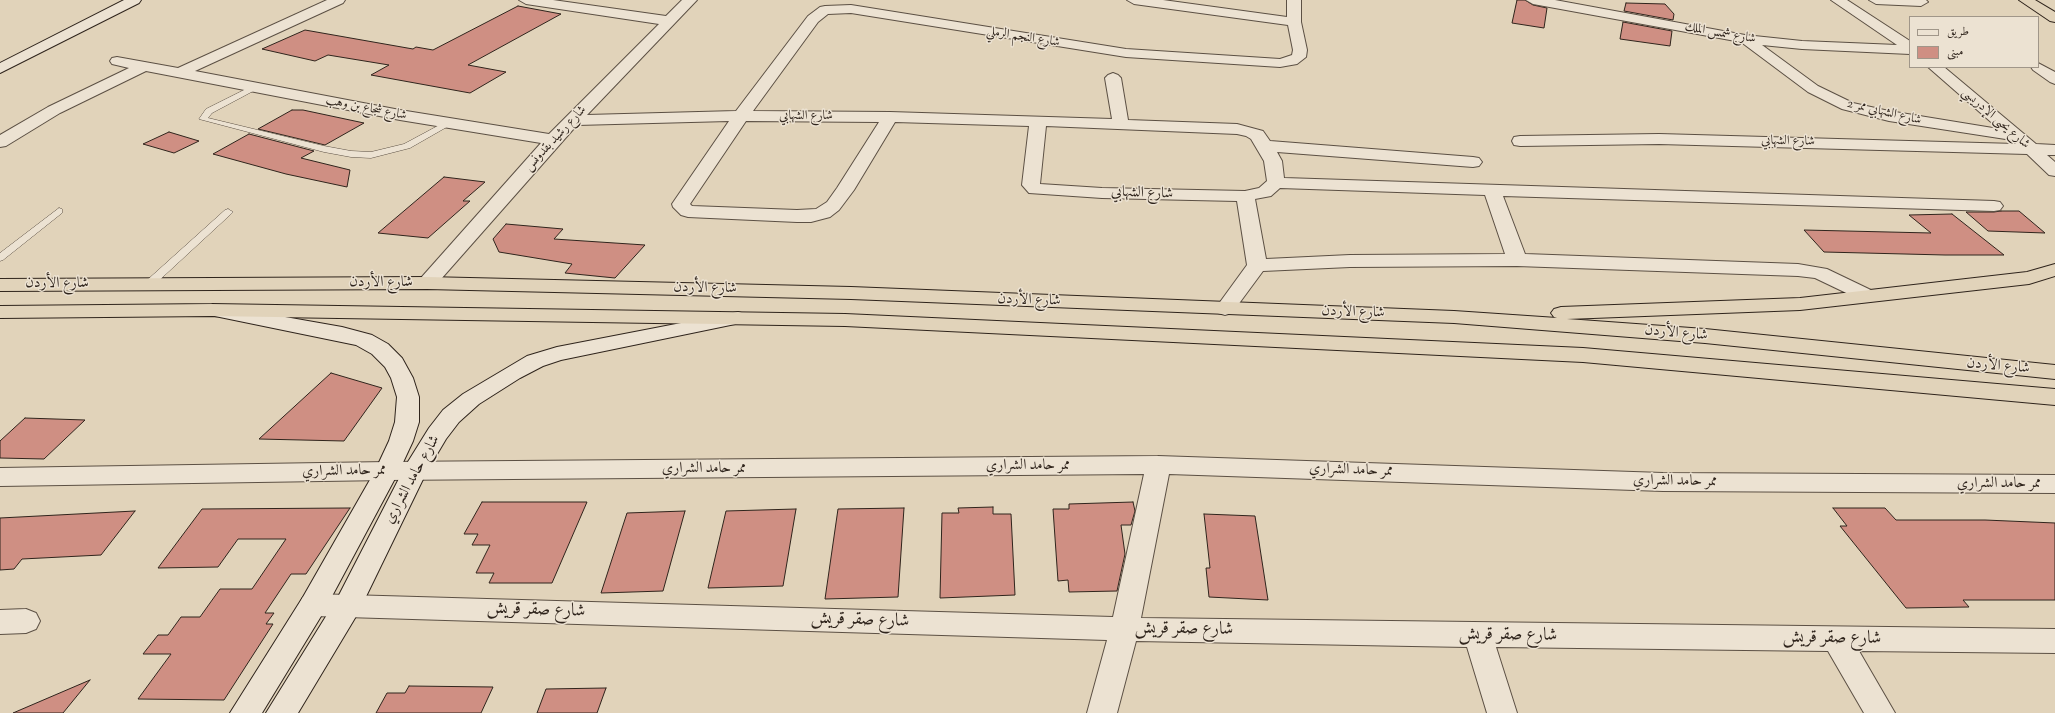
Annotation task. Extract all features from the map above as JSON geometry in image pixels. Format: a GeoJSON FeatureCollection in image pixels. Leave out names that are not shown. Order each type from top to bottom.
{"type":"FeatureCollection","features":[{"type":"Feature","properties":{"kind":"highway"},"geometry":{"type":"LineString","coordinates":[[2026,0],[2055,18]]}},
{"type":"Feature","properties":{"kind":"highway"},"geometry":{"type":"LineString","coordinates":[[1454,317],[1800,304],[2029,278],[2055,270]]}},
{"type":"Feature","properties":{"kind":"highway","name":"شارع الأردن"},"geometry":{"type":"LineString","coordinates":[[0,285],[427,283],[851,293],[1454,317],[1705,336],[2055,372]]}},
{"type":"Feature","properties":{"kind":"highway","name":"شارع الأردن"},"geometry":{"type":"LineString","coordinates":[[0,312],[212,310],[845,320],[1583,355],[2055,397]]}},
{"type":"Feature","properties":{"kind":"street"},"geometry":{"type":"LineString","coordinates":[[0,58],[116,0]]}},
{"type":"Feature","properties":{"kind":"street"},"geometry":{"type":"LineString","coordinates":[[0,69],[134,0]]}},
{"type":"Feature","properties":{"kind":"street"},"geometry":{"type":"LineString","coordinates":[[179,73],[338,0]]}},
{"type":"Feature","properties":{"kind":"street"},"geometry":{"type":"LineString","coordinates":[[526,0],[669,21]]}},
{"type":"Feature","properties":{"kind":"street","name":"شارع رشيد بقدونس"},"geometry":{"type":"LineString","coordinates":[[427,283],[553,140],[690,0]]}},
{"type":"Feature","properties":{"kind":"street"},"geometry":{"type":"LineString","coordinates":[[1134,0],[1294,22]]}},
{"type":"Feature","properties":{"kind":"street","name":"شارع النجم الرملي"},"geometry":{"type":"LineString","coordinates":[[742,116],[813,19],[825,10],[851,9],[1126,53],[1268,63],[1292,61],[1299,57],[1300,50],[1294,22],[1294,0]]}},
{"type":"Feature","properties":{"kind":"street","name":"شارع شمس الملك"},"geometry":{"type":"LineString","coordinates":[[1533,0],[1745,39],[1802,45],[1909,49]]}},
{"type":"Feature","properties":{"kind":"street"},"geometry":{"type":"LineString","coordinates":[[1592,0],[1603,12]]}},
{"type":"Feature","properties":{"kind":"street"},"geometry":{"type":"LineString","coordinates":[[1838,0],[1909,48]]}},
{"type":"Feature","properties":{"kind":"street"},"geometry":{"type":"LineString","coordinates":[[1876,0],[1922,2]]}},
{"type":"Feature","properties":{"kind":"street","name":"شارع الشهابي ممر 2"},"geometry":{"type":"LineString","coordinates":[[1745,39],[1813,88],[1848,106],[2024,143]]}},
{"type":"Feature","properties":{"kind":"street","name":"شارع شجاع بن وهب"},"geometry":{"type":"LineString","coordinates":[[117,61],[448,124],[553,140]]}},
{"type":"Feature","properties":{"kind":"street"},"geometry":{"type":"LineString","coordinates":[[0,142],[54,110],[146,66]]}},
{"type":"Feature","properties":{"kind":"street","name":"شارع يحيى الإدريسي"},"geometry":{"type":"LineString","coordinates":[[1936,68],[2055,171]]}},
{"type":"Feature","properties":{"kind":"street"},"geometry":{"type":"LineString","coordinates":[[2039,68],[2055,79]]}},
{"type":"Feature","properties":{"kind":"street"},"geometry":{"type":"LineString","coordinates":[[1113,78],[1121,124]]}},
{"type":"Feature","properties":{"kind":"street"},"geometry":{"type":"LineString","coordinates":[[742,116],[680,204],[684,210],[797,216],[811,216],[824,213],[833,206],[845,190],[890,117]]}},
{"type":"Feature","properties":{"kind":"street","name":"شارع الشهابي"},"geometry":{"type":"LineString","coordinates":[[574,120],[742,116],[890,117],[1038,121],[1121,124],[1246,130],[1257,136],[1273,161],[1276,183],[1265,192],[1245,196],[1117,194],[1035,190],[1031,185],[1038,121]]}},
{"type":"Feature","properties":{"kind":"street","name":"شارع الشهابي"},"geometry":{"type":"LineString","coordinates":[[1520,141],[1659,139],[2024,143],[2055,150]]}},
{"type":"Feature","properties":{"kind":"street"},"geometry":{"type":"LineString","coordinates":[[1264,146],[1473,162]]}},
{"type":"Feature","properties":{"kind":"street"},"geometry":{"type":"LineString","coordinates":[[1276,183],[1994,206]]}},
{"type":"Feature","properties":{"kind":"street"},"geometry":{"type":"LineString","coordinates":[[1492,189],[1517,260]]}},
{"type":"Feature","properties":{"kind":"street"},"geometry":{"type":"LineString","coordinates":[[1225,309],[1257,265],[1245,196]]}},
{"type":"Feature","properties":{"kind":"street"},"geometry":{"type":"LineString","coordinates":[[1257,265],[1350,261],[1517,260],[1798,270],[1820,274],[1868,296]]}},
{"type":"Feature","properties":{"kind":"street","name":"شارع حامد الشراري"},"geometry":{"type":"LineString","coordinates":[[212,310],[342,334],[364,340],[380,349],[394,363],[402,378],[408,397],[407,422],[401,441],[387,471],[313,605],[245,713]]}},
{"type":"Feature","properties":{"kind":"street","name":"شارع حامد الشراري"},"geometry":{"type":"LineString","coordinates":[[281,713],[348,605],[414,471],[436,434],[451,416],[491,385],[535,361],[557,354],[743,318]]}},
{"type":"Feature","properties":{"kind":"street"},"geometry":{"type":"LineString","coordinates":[[1102,713],[1125,629],[1158,465]]}},
{"type":"Feature","properties":{"kind":"street","name":"ممر حامد الشراري"},"geometry":{"type":"LineString","coordinates":[[0,477],[387,471],[1158,465],[1663,482],[2055,484]]}},
{"type":"Feature","properties":{"kind":"street","name":"شارع صقر قريش"},"geometry":{"type":"LineString","coordinates":[[313,605],[1125,629],[1478,636],[2055,641]]}},
{"type":"Feature","properties":{"kind":"street"},"geometry":{"type":"LineString","coordinates":[[1478,636],[1502,713]]}},
{"type":"Feature","properties":{"kind":"street"},"geometry":{"type":"LineString","coordinates":[[1836,639],[1880,713]]}},
{"type":"Feature","properties":{"kind":"lane"},"geometry":{"type":"LineString","coordinates":[[254,87],[209,111],[203,119],[324,148],[351,154],[364,155],[384,153],[407,146],[448,124]]}},
{"type":"Feature","properties":{"kind":"lane"},"geometry":{"type":"LineString","coordinates":[[0,258],[59,211]]}},
{"type":"Feature","properties":{"kind":"lane"},"geometry":{"type":"LineString","coordinates":[[149,284],[228,212]]}},
{"type":"Feature","properties":{"kind":"building"},"geometry":{"type":"Polygon","coordinates":[[[1517,0],[1525,0],[1533,5],[1547,8],[1544,28],[1512,23],[1517,0]]]}},
{"type":"Feature","properties":{"kind":"building"},"geometry":{"type":"Polygon","coordinates":[[[1626,3],[1665,4],[1674,14],[1673,20],[1624,11],[1626,3]]]}},
{"type":"Feature","properties":{"kind":"building"},"geometry":{"type":"Polygon","coordinates":[[[518,6],[561,14],[468,65],[506,72],[470,93],[371,75],[389,65],[328,55],[315,61],[262,49],[305,30],[413,49],[416,47],[433,50],[518,6]]]}},
{"type":"Feature","properties":{"kind":"building"},"geometry":{"type":"Polygon","coordinates":[[[1623,22],[1672,31],[1670,46],[1620,39],[1623,22]]]}},
{"type":"Feature","properties":{"kind":"building"},"geometry":{"type":"Polygon","coordinates":[[[292,110],[303,110],[364,123],[325,145],[258,129],[292,110]]]}},
{"type":"Feature","properties":{"kind":"building"},"geometry":{"type":"Polygon","coordinates":[[[169,132],[199,141],[174,153],[143,144],[169,132]]]}},
{"type":"Feature","properties":{"kind":"building"},"geometry":{"type":"Polygon","coordinates":[[[249,134],[314,151],[301,158],[350,170],[347,187],[286,174],[213,154],[249,134]]]}},
{"type":"Feature","properties":{"kind":"building"},"geometry":{"type":"Polygon","coordinates":[[[444,177],[485,182],[463,201],[470,201],[428,238],[378,233],[444,177]]]}},
{"type":"Feature","properties":{"kind":"building"},"geometry":{"type":"Polygon","coordinates":[[[2019,211],[2045,233],[1988,231],[1966,212],[2019,211]]]}},
{"type":"Feature","properties":{"kind":"building"},"geometry":{"type":"Polygon","coordinates":[[[1952,214],[2004,255],[1824,252],[1804,230],[1931,233],[1909,215],[1952,214]]]}},
{"type":"Feature","properties":{"kind":"building"},"geometry":{"type":"Polygon","coordinates":[[[506,224],[563,229],[554,239],[645,245],[615,278],[565,273],[572,264],[499,252],[493,239],[506,224]]]}},
{"type":"Feature","properties":{"kind":"building"},"geometry":{"type":"Polygon","coordinates":[[[331,373],[382,388],[344,441],[259,439],[331,373]]]}},
{"type":"Feature","properties":{"kind":"building"},"geometry":{"type":"Polygon","coordinates":[[[25,418],[85,420],[44,459],[0,458],[0,441],[25,418]]]}},
{"type":"Feature","properties":{"kind":"building"},"geometry":{"type":"Polygon","coordinates":[[[482,502],[587,502],[552,583],[489,583],[494,573],[476,573],[490,545],[472,545],[478,534],[464,534],[482,502]]]}},
{"type":"Feature","properties":{"kind":"building"},"geometry":{"type":"Polygon","coordinates":[[[1133,502],[1135,511],[1131,525],[1121,525],[1125,554],[1117,591],[1069,592],[1068,580],[1058,581],[1053,509],[1069,509],[1069,504],[1133,502]]]}},
{"type":"Feature","properties":{"kind":"building"},"geometry":{"type":"Polygon","coordinates":[[[993,507],[993,514],[1011,514],[1015,595],[940,598],[942,513],[959,513],[958,508],[993,507]]]}},
{"type":"Feature","properties":{"kind":"building"},"geometry":{"type":"Polygon","coordinates":[[[350,508],[306,574],[291,574],[265,613],[274,613],[266,624],[273,624],[224,700],[138,699],[171,654],[143,654],[158,635],[168,635],[181,617],[200,617],[220,589],[252,589],[286,539],[238,539],[218,567],[158,568],[202,509],[350,508]]]}},
{"type":"Feature","properties":{"kind":"building"},"geometry":{"type":"Polygon","coordinates":[[[904,508],[898,597],[825,599],[838,509],[904,508]]]}},
{"type":"Feature","properties":{"kind":"building"},"geometry":{"type":"Polygon","coordinates":[[[1833,508],[1885,508],[1896,520],[1985,520],[2055,523],[2055,600],[1963,600],[1969,607],[1906,608],[1840,526],[1847,526],[1833,508]]]}},
{"type":"Feature","properties":{"kind":"building"},"geometry":{"type":"Polygon","coordinates":[[[796,509],[783,586],[708,588],[726,511],[796,509]]]}},
{"type":"Feature","properties":{"kind":"building"},"geometry":{"type":"Polygon","coordinates":[[[135,511],[101,555],[22,559],[14,569],[0,570],[0,518],[135,511]]]}},
{"type":"Feature","properties":{"kind":"building"},"geometry":{"type":"Polygon","coordinates":[[[685,511],[663,591],[601,593],[627,513],[685,511]]]}},
{"type":"Feature","properties":{"kind":"building"},"geometry":{"type":"Polygon","coordinates":[[[1204,514],[1255,516],[1268,600],[1209,597],[1206,568],[1210,568],[1204,514]]]}},
{"type":"Feature","properties":{"kind":"building"},"geometry":{"type":"Polygon","coordinates":[[[90,680],[63,713],[13,713],[90,680]]]}},
{"type":"Feature","properties":{"kind":"building"},"geometry":{"type":"Polygon","coordinates":[[[409,686],[493,687],[481,713],[376,713],[387,693],[405,693],[409,686]]]}},
{"type":"Feature","properties":{"kind":"building"},"geometry":{"type":"Polygon","coordinates":[[[606,688],[597,713],[537,713],[546,689],[606,688]]]}}]}
